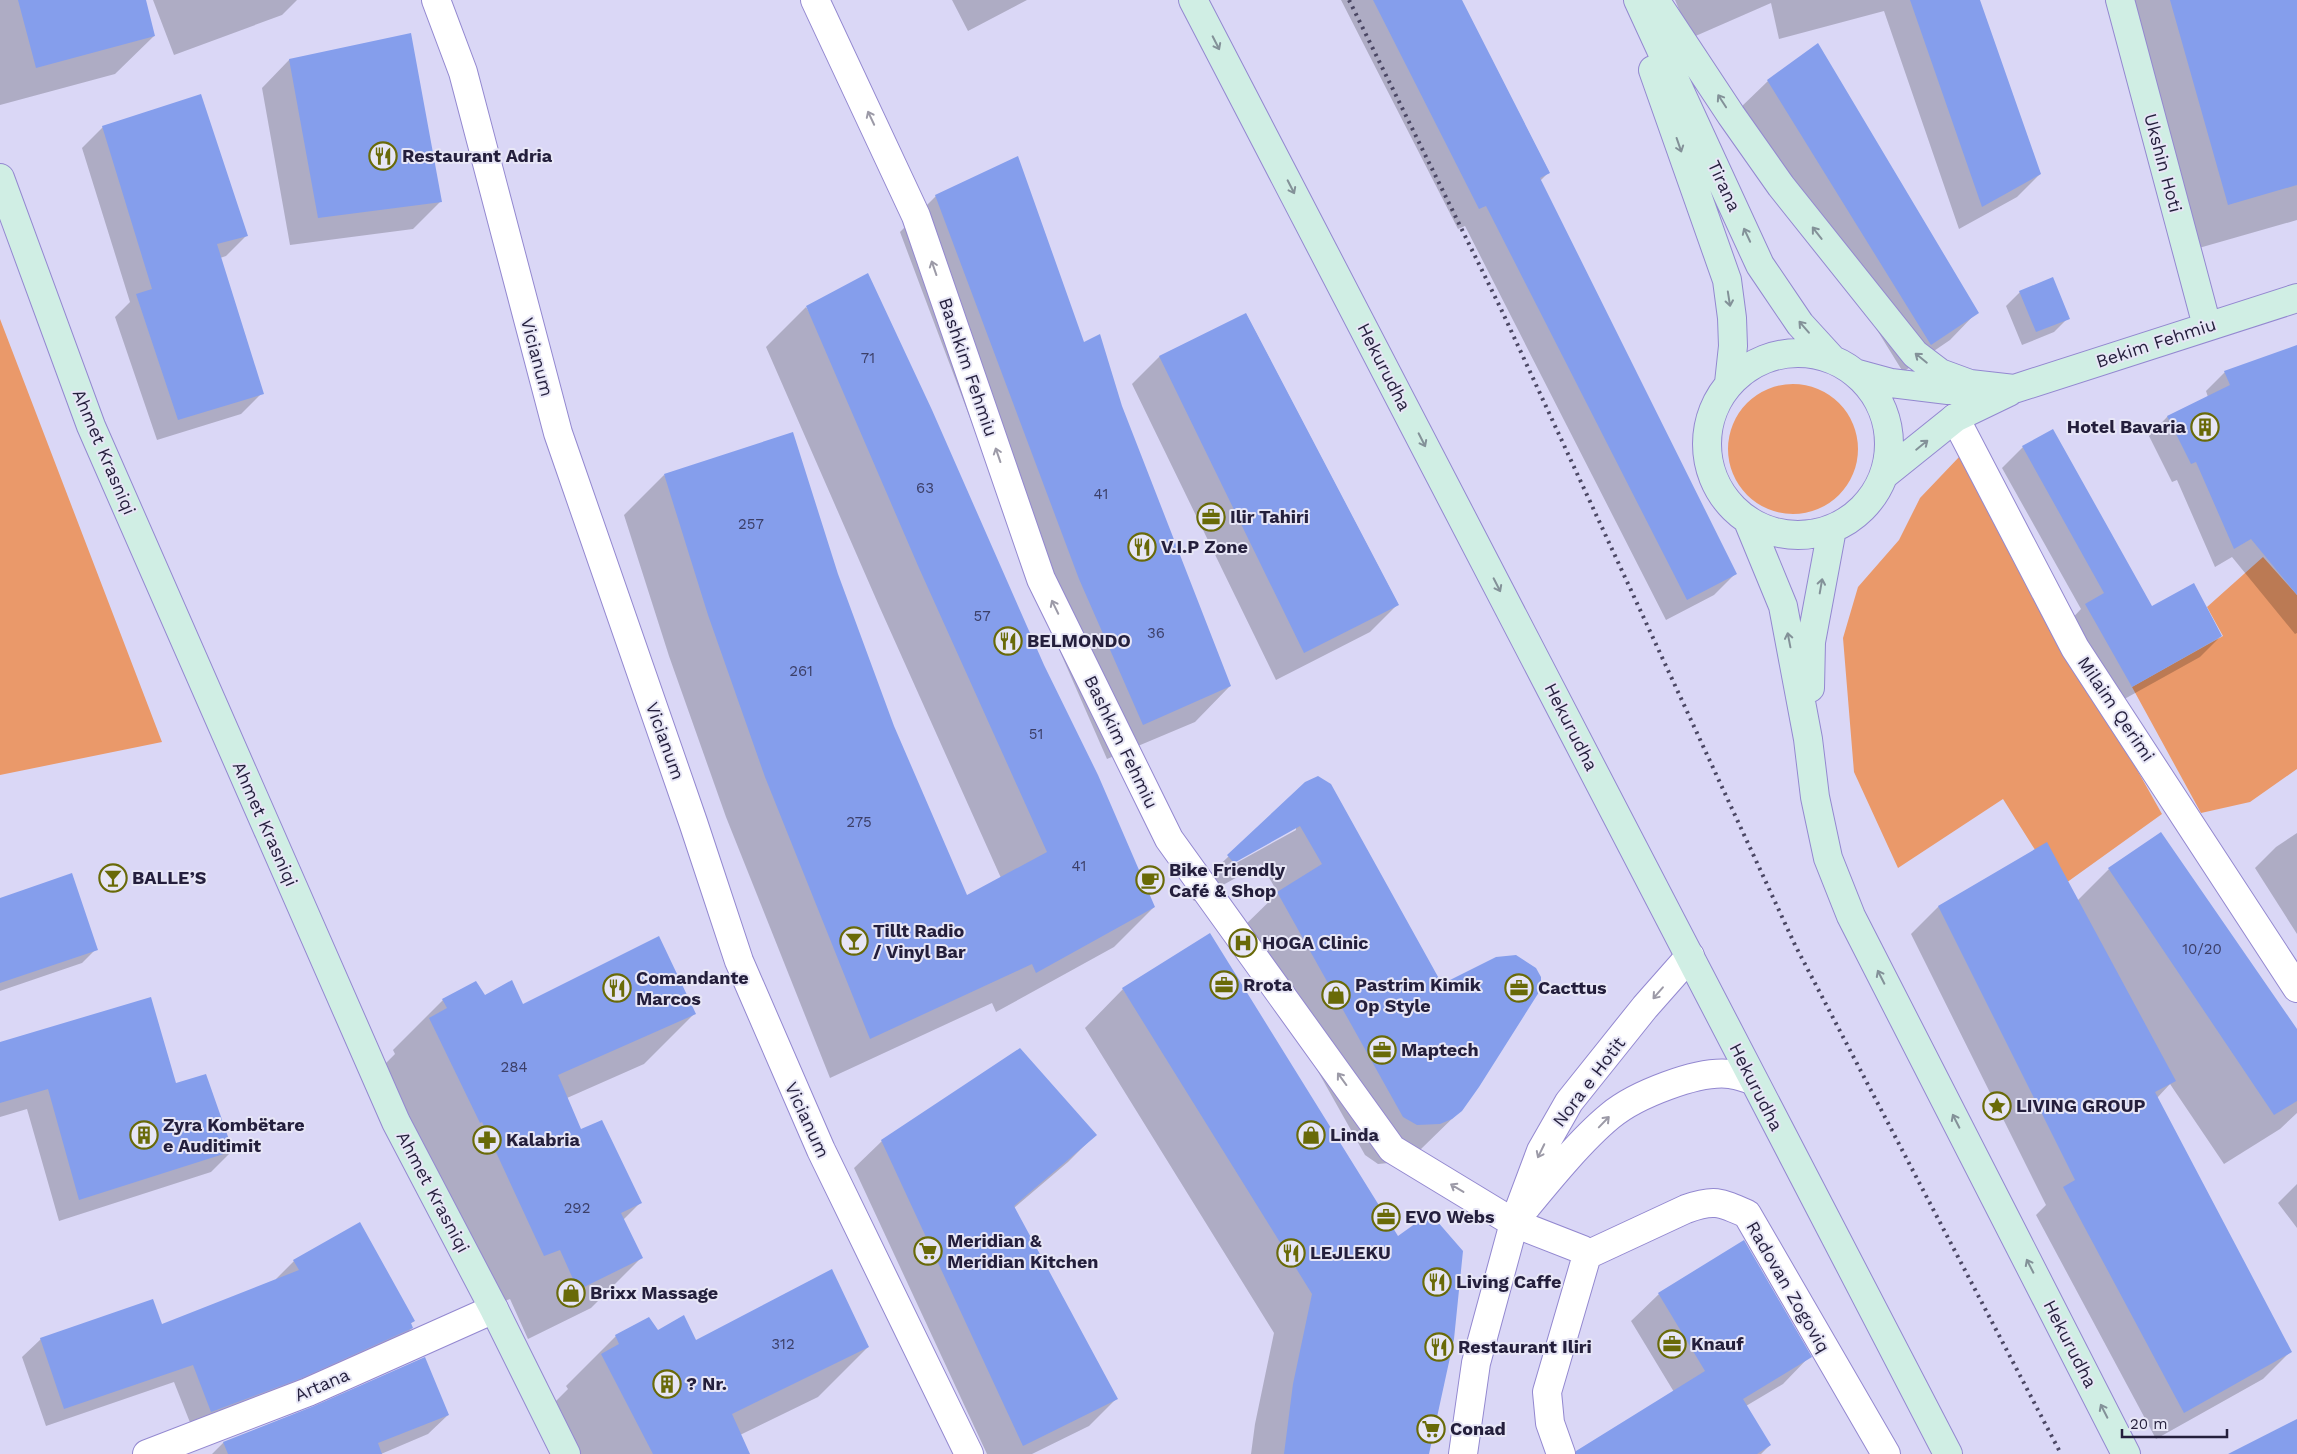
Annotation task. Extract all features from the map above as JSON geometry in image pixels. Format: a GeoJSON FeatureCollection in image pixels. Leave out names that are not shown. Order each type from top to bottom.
{"type":"FeatureCollection","features":[{"type":"Feature","properties":{"kind":"main road","name":"Hekurudha"},"geometry":{"type":"LineString","coordinates":[[1193,0],[1690,956],[1752,1080],[1948,1454]]}},
{"type":"Feature","properties":{"kind":"main road","name":"Tirana"},"geometry":{"type":"LineString","coordinates":[[1628,0],[1726,280],[1732,318],[1733,346],[1729,383]]}},
{"type":"Feature","properties":{"kind":"main road","name":"Tirana"},"geometry":{"type":"LineString","coordinates":[[1638,0],[1760,265],[1800,324],[1832,358]]}},
{"type":"Feature","properties":{"kind":"main road"},"geometry":{"type":"LineString","coordinates":[[1655,0],[1731,115],[1781,186],[1915,354],[1940,373],[1970,384],[2014,389]]}},
{"type":"Feature","properties":{"kind":"main road","name":"Ukshin Hoti"},"geometry":{"type":"LineString","coordinates":[[2120,0],[2206,326]]}},
{"type":"Feature","properties":{"kind":"main road","name":"Ahmet Krasniqi"},"geometry":{"type":"LineString","coordinates":[[0,178],[91,426],[396,1122],[494,1308],[566,1454]]}},
{"type":"Feature","properties":{"kind":"main road","name":"Bekim Fehmiu"},"geometry":{"type":"LineString","coordinates":[[1884,476],[1955,418],[2014,389],[2297,298]]}},
{"type":"Feature","properties":{"kind":"main road","name":"Hekurudha"},"geometry":{"type":"LineString","coordinates":[[1805,352],[1832,358],[1858,374],[1877,397],[1888,425],[1890,450],[1884,476],[1872,498],[1855,516],[1832,529],[1802,535],[1776,534],[1748,521],[1725,500],[1710,472],[1706,440],[1712,410],[1729,383],[1751,365],[1777,354],[1805,352]]}},
{"type":"Feature","properties":{"kind":"main road","name":"Bekim Fehmiu"},"geometry":{"type":"LineString","coordinates":[[1858,374],[1891,383],[1948,390],[2014,389]]}},
{"type":"Feature","properties":{"kind":"main road","name":"Hekurudha"},"geometry":{"type":"LineString","coordinates":[[1748,521],[1783,606],[1808,739],[1814,796],[1828,858],[1850,916],[2126,1454]]}},
{"type":"Feature","properties":{"kind":"main road","name":"Hekurudha"},"geometry":{"type":"LineString","coordinates":[[1808,739],[1811,642],[1832,529]]}},
{"type":"Feature","properties":{"kind":"street","name":"Vicianum"},"geometry":{"type":"LineString","coordinates":[[436,0],[463,72],[558,433],[739,961],[820,1150],[969,1454]]}},
{"type":"Feature","properties":{"kind":"street","name":"Bashkim Fehmiu"},"geometry":{"type":"LineString","coordinates":[[815,0],[916,216],[1041,579],[1169,839],[1392,1149],[1514,1223],[1583,1250],[1587,1255]]}},
{"type":"Feature","properties":{"kind":"street","name":"Milaim Qerimi"},"geometry":{"type":"LineString","coordinates":[[1955,418],[2075,648],[2297,988]]}},
{"type":"Feature","properties":{"kind":"street","name":"Nora e Hotit"},"geometry":{"type":"LineString","coordinates":[[1463,1454],[1476,1363],[1514,1223],[1541,1151],[1569,1102],[1645,1007],[1690,956]]}},
{"type":"Feature","properties":{"kind":"street","name":"Nora e Hotit"},"geometry":{"type":"LineString","coordinates":[[1514,1223],[1568,1159],[1610,1115],[1656,1088],[1694,1078],[1730,1074],[1752,1080]]}},
{"type":"Feature","properties":{"kind":"street","name":"Radovan Zogoviq"},"geometry":{"type":"LineString","coordinates":[[1587,1255],[1702,1203],[1721,1202],[1747,1214],[1886,1454]]}},
{"type":"Feature","properties":{"kind":"street"},"geometry":{"type":"LineString","coordinates":[[1561,1454],[1550,1422],[1547,1392],[1587,1255]]}},
{"type":"Feature","properties":{"kind":"street","name":"Artana"},"geometry":{"type":"LineString","coordinates":[[147,1454],[308,1392],[494,1308]]}},
{"type":"Feature","properties":{"kind":"shaded area"},"geometry":{"type":"Polygon","coordinates":[[[0,319],[162,742],[0,775],[0,319]]]}},
{"type":"Feature","properties":{"kind":"shaded area"},"geometry":{"type":"Polygon","coordinates":[[[1793,384],[1806,385],[1818,389],[1839,403],[1853,424],[1857,436],[1857,462],[1853,474],[1839,495],[1818,509],[1806,513],[1793,514],[1780,513],[1768,509],[1747,495],[1733,474],[1729,462],[1728,449],[1729,436],[1733,424],[1747,403],[1768,389],[1780,385],[1793,384]]]}},
{"type":"Feature","properties":{"kind":"shaded area"},"geometry":{"type":"Polygon","coordinates":[[[1960,456],[2162,814],[2059,888],[2003,799],[1898,868],[1854,772],[1843,638],[1858,587],[1899,540],[1920,498],[1960,456]]]}},
{"type":"Feature","properties":{"kind":"shaded area"},"geometry":{"type":"Polygon","coordinates":[[[2263,557],[2297,595],[2297,769],[2250,802],[2201,813],[2132,687],[2223,636],[2207,607],[2263,557]]]}},
{"type":"Feature","properties":{"kind":"building"},"geometry":{"type":"Polygon","coordinates":[[[18,0],[146,0],[155,36],[36,68],[18,0]]]}},
{"type":"Feature","properties":{"kind":"building"},"geometry":{"type":"Polygon","coordinates":[[[1373,0],[1462,0],[1550,173],[1540,178],[1737,574],[1687,600],[1486,206],[1479,209],[1373,0]]]}},
{"type":"Feature","properties":{"kind":"building"},"geometry":{"type":"Polygon","coordinates":[[[1910,0],[1980,0],[2041,174],[1982,207],[1910,0]]]}},
{"type":"Feature","properties":{"kind":"building"},"geometry":{"type":"Polygon","coordinates":[[[2170,0],[2297,0],[2297,185],[2228,205],[2170,0]]]}},
{"type":"Feature","properties":{"kind":"building"},"geometry":{"type":"Polygon","coordinates":[[[411,33],[442,202],[318,218],[289,59],[411,33]]]}},
{"type":"Feature","properties":{"kind":"building"},"geometry":{"type":"Polygon","coordinates":[[[1818,43],[1979,313],[1931,345],[1767,80],[1818,43]]]}},
{"type":"Feature","properties":{"kind":"building"},"geometry":{"type":"Polygon","coordinates":[[[201,94],[248,236],[217,244],[264,394],[178,420],[136,294],[152,289],[102,126],[201,94]]]}},
{"type":"Feature","properties":{"kind":"building"},"geometry":{"type":"Polygon","coordinates":[[[1018,156],[1084,342],[1100,334],[1122,406],[1231,686],[1143,725],[1079,579],[935,195],[1018,156]]]}},
{"type":"Feature","properties":{"kind":"building"},"geometry":{"type":"Polygon","coordinates":[[[868,273],[932,410],[1044,665],[1098,775],[1155,907],[1036,973],[1032,964],[870,1039],[765,777],[708,615],[664,474],[793,432],[838,574],[894,726],[967,895],[1047,852],[919,568],[806,306],[868,273]]]}},
{"type":"Feature","properties":{"kind":"building"},"geometry":{"type":"Polygon","coordinates":[[[2053,277],[2070,319],[2036,332],[2019,291],[2053,277]]]}},
{"type":"Feature","properties":{"kind":"building"},"geometry":{"type":"Polygon","coordinates":[[[1246,313],[1399,605],[1304,653],[1159,356],[1246,313]]]}},
{"type":"Feature","properties":{"kind":"building"},"geometry":{"type":"Polygon","coordinates":[[[2297,345],[2297,595],[2251,539],[2234,549],[2196,462],[2191,464],[2167,416],[2230,385],[2224,371],[2297,345]]]}},
{"type":"Feature","properties":{"kind":"building"},"geometry":{"type":"Polygon","coordinates":[[[2053,429],[2152,606],[2194,583],[2222,636],[2132,687],[2085,604],[2104,593],[2022,446],[2053,429]]]}},
{"type":"Feature","properties":{"kind":"building"},"geometry":{"type":"Polygon","coordinates":[[[1318,776],[1331,784],[1442,984],[1496,957],[1516,955],[1536,968],[1541,977],[1541,989],[1479,1087],[1462,1111],[1452,1119],[1440,1124],[1417,1125],[1403,1117],[1277,892],[1322,864],[1300,826],[1234,863],[1227,855],[1305,782],[1318,776]]]}},
{"type":"Feature","properties":{"kind":"building"},"geometry":{"type":"Polygon","coordinates":[[[2161,832],[2297,1029],[2297,1101],[2274,1115],[2108,868],[2161,832]]]}},
{"type":"Feature","properties":{"kind":"building"},"geometry":{"type":"Polygon","coordinates":[[[2047,842],[2176,1081],[2155,1092],[2292,1352],[2184,1413],[2063,1187],[2075,1180],[1938,906],[2047,842]]]}},
{"type":"Feature","properties":{"kind":"building"},"geometry":{"type":"Polygon","coordinates":[[[72,873],[98,950],[0,983],[0,898],[72,873]]]}},
{"type":"Feature","properties":{"kind":"building"},"geometry":{"type":"Polygon","coordinates":[[[1210,933],[1398,1236],[1430,1213],[1463,1251],[1454,1339],[1429,1454],[1284,1454],[1293,1384],[1312,1294],[1122,988],[1210,933]]]}},
{"type":"Feature","properties":{"kind":"building"},"geometry":{"type":"Polygon","coordinates":[[[659,936],[696,1014],[558,1075],[581,1129],[602,1120],[642,1203],[621,1213],[643,1258],[578,1290],[560,1250],[544,1256],[482,1122],[480,1123],[429,1018],[447,1008],[442,999],[476,981],[485,995],[512,980],[523,1004],[659,936]]]}},
{"type":"Feature","properties":{"kind":"building"},"geometry":{"type":"Polygon","coordinates":[[[151,997],[176,1083],[206,1074],[233,1151],[79,1200],[48,1089],[0,1103],[0,1042],[151,997]]]}},
{"type":"Feature","properties":{"kind":"building"},"geometry":{"type":"Polygon","coordinates":[[[1020,1048],[1097,1135],[1014,1206],[1118,1399],[1023,1446],[881,1140],[1020,1048]]]}},
{"type":"Feature","properties":{"kind":"building"},"geometry":{"type":"Polygon","coordinates":[[[360,1222],[415,1321],[411,1323],[413,1328],[302,1378],[211,1412],[193,1365],[64,1409],[40,1338],[153,1299],[162,1324],[299,1270],[293,1260],[360,1222]]]}},
{"type":"Feature","properties":{"kind":"building"},"geometry":{"type":"Polygon","coordinates":[[[1744,1240],[1812,1357],[1743,1399],[1771,1445],[1757,1454],[1576,1454],[1576,1451],[1705,1371],[1658,1293],[1744,1240]]]}},
{"type":"Feature","properties":{"kind":"building"},"geometry":{"type":"Polygon","coordinates":[[[832,1269],[869,1347],[732,1414],[750,1454],[653,1454],[601,1354],[619,1344],[615,1335],[649,1317],[658,1330],[684,1315],[696,1340],[832,1269]]]}},
{"type":"Feature","properties":{"kind":"building"},"geometry":{"type":"Polygon","coordinates":[[[425,1357],[449,1415],[378,1443],[382,1454],[228,1454],[223,1442],[314,1406],[425,1357]]]}},
{"type":"Feature","properties":{"kind":"building"},"geometry":{"type":"Polygon","coordinates":[[[2297,1419],[2297,1454],[2228,1454],[2297,1419]]]}},
{"type":"Feature","properties":{"kind":"railway"},"geometry":{"type":"LineString","coordinates":[[1349,0],[1501,309],[1795,945],[2061,1454]]}},
{"type":"Feature","properties":{"kind":"place","name":"Restaurant Adria"},"geometry":{"type":"Point","coordinates":[383,156]}},
{"type":"Feature","properties":{"kind":"place","name":"Hotel Bavaria"},"geometry":{"type":"Point","coordinates":[2205,427]}},
{"type":"Feature","properties":{"kind":"place","name":"Ilir Tahiri"},"geometry":{"type":"Point","coordinates":[1211,517]}},
{"type":"Feature","properties":{"kind":"place","name":"V.I.P Zone"},"geometry":{"type":"Point","coordinates":[1142,547]}},
{"type":"Feature","properties":{"kind":"place","name":"BELMONDO"},"geometry":{"type":"Point","coordinates":[1008,641]}},
{"type":"Feature","properties":{"kind":"place","name":"BALLE’S"},"geometry":{"type":"Point","coordinates":[113,878]}},
{"type":"Feature","properties":{"kind":"place","name":"Bike Friendly Café & Shop"},"geometry":{"type":"Point","coordinates":[1150,880]}},
{"type":"Feature","properties":{"kind":"place","name":"Tillt Radio / Vinyl Bar"},"geometry":{"type":"Point","coordinates":[854,941]}},
{"type":"Feature","properties":{"kind":"place","name":"HOGA Clinic"},"geometry":{"type":"Point","coordinates":[1243,943]}},
{"type":"Feature","properties":{"kind":"place","name":"Rrota"},"geometry":{"type":"Point","coordinates":[1224,985]}},
{"type":"Feature","properties":{"kind":"place","name":"Comandante Marcos"},"geometry":{"type":"Point","coordinates":[617,988]}},
{"type":"Feature","properties":{"kind":"place","name":"Cacttus"},"geometry":{"type":"Point","coordinates":[1519,988]}},
{"type":"Feature","properties":{"kind":"place","name":"Pastrim Kimik Op Style"},"geometry":{"type":"Point","coordinates":[1336,995]}},
{"type":"Feature","properties":{"kind":"place","name":"Maptech"},"geometry":{"type":"Point","coordinates":[1382,1050]}},
{"type":"Feature","properties":{"kind":"place","name":"LIVING GROUP"},"geometry":{"type":"Point","coordinates":[1997,1106]}},
{"type":"Feature","properties":{"kind":"place","name":"Zyra Kombëtare e Auditimit"},"geometry":{"type":"Point","coordinates":[144,1135]}},
{"type":"Feature","properties":{"kind":"place","name":"Linda"},"geometry":{"type":"Point","coordinates":[1311,1135]}},
{"type":"Feature","properties":{"kind":"place","name":"Kalabria"},"geometry":{"type":"Point","coordinates":[487,1140]}},
{"type":"Feature","properties":{"kind":"place","name":"EVO Webs"},"geometry":{"type":"Point","coordinates":[1386,1217]}},
{"type":"Feature","properties":{"kind":"place","name":"Meridian & Meridian Kitchen"},"geometry":{"type":"Point","coordinates":[928,1251]}},
{"type":"Feature","properties":{"kind":"place","name":"LEJLEKU"},"geometry":{"type":"Point","coordinates":[1291,1253]}},
{"type":"Feature","properties":{"kind":"place","name":"Living Caffe"},"geometry":{"type":"Point","coordinates":[1437,1282]}},
{"type":"Feature","properties":{"kind":"place","name":"Brixx Massage"},"geometry":{"type":"Point","coordinates":[571,1293]}},
{"type":"Feature","properties":{"kind":"place","name":"Knauf"},"geometry":{"type":"Point","coordinates":[1672,1344]}},
{"type":"Feature","properties":{"kind":"place","name":"Restaurant Iliri"},"geometry":{"type":"Point","coordinates":[1439,1347]}},
{"type":"Feature","properties":{"kind":"place","name":"? Nr."},"geometry":{"type":"Point","coordinates":[667,1384]}},
{"type":"Feature","properties":{"kind":"place","name":"Conad"},"geometry":{"type":"Point","coordinates":[1431,1429]}}]}
